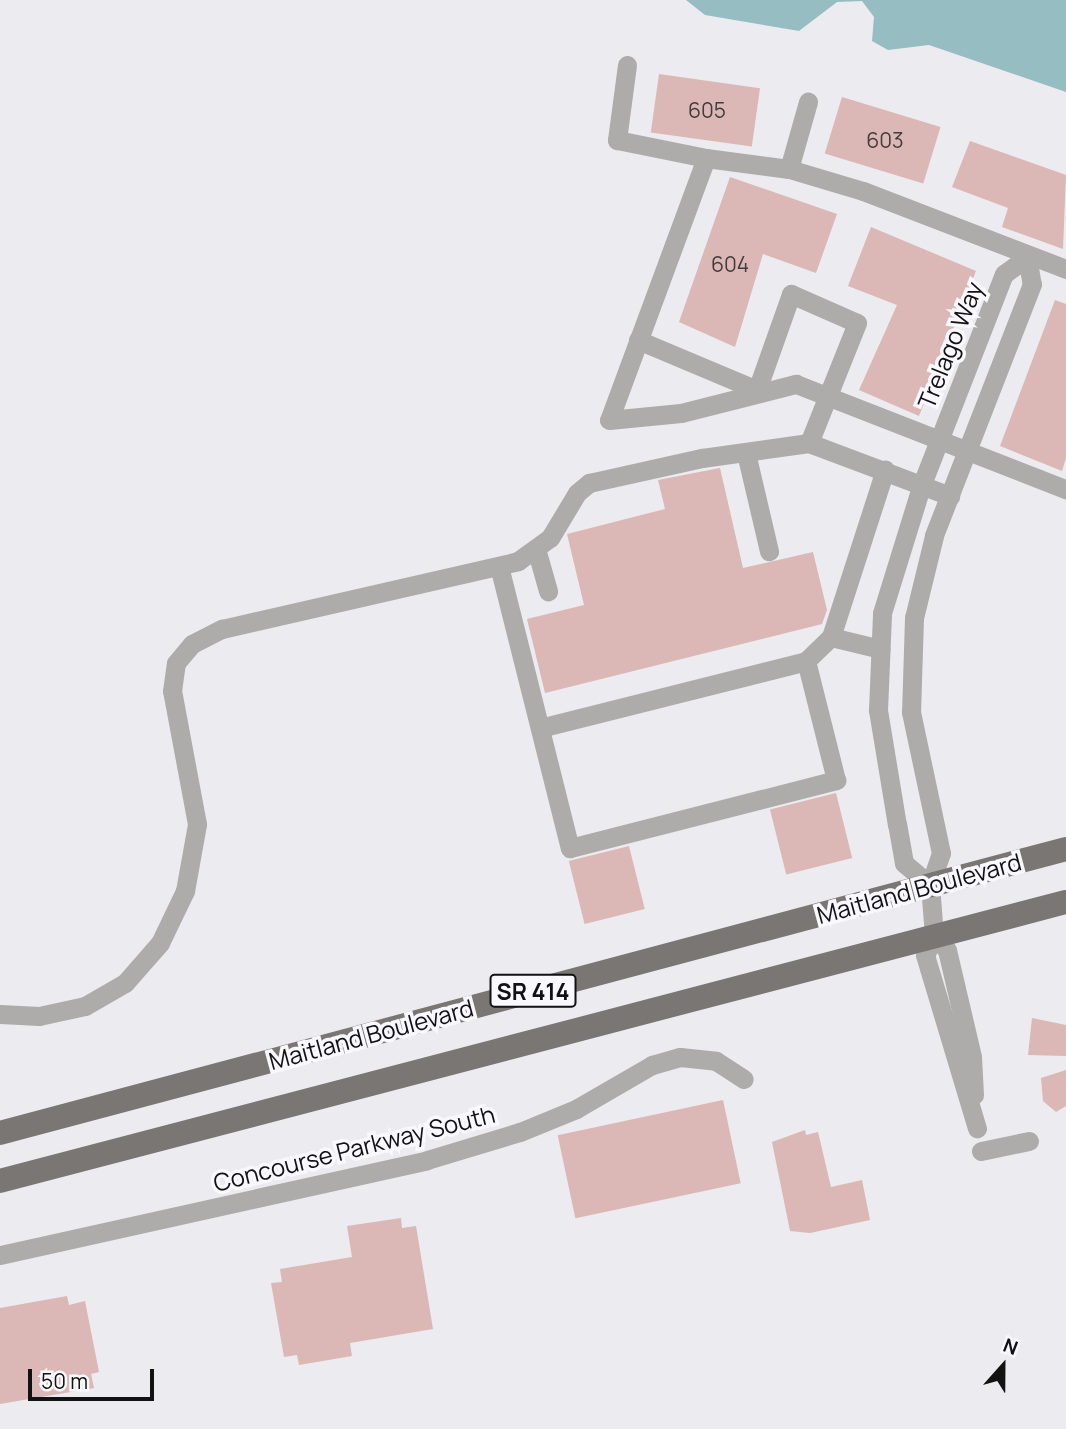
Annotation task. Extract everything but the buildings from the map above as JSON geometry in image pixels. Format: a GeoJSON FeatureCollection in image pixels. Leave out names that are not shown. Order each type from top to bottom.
{"type":"FeatureCollection","features":[{"type":"Feature","properties":{"kind":"main road","name":"Maitland Boulevard"},"geometry":{"type":"LineString","coordinates":[[0,1133],[1066,849]]}},
{"type":"Feature","properties":{"kind":"main road","name":"Maitland Boulevard"},"geometry":{"type":"LineString","coordinates":[[0,1181],[1066,902]]}},
{"type":"Feature","properties":{"kind":"street"},"geometry":{"type":"LineString","coordinates":[[627,65],[617,140],[706,158],[789,169],[863,191],[1027,257],[1066,269]]}},
{"type":"Feature","properties":{"kind":"street"},"geometry":{"type":"LineString","coordinates":[[789,169],[808,102]]}},
{"type":"Feature","properties":{"kind":"street"},"geometry":{"type":"LineString","coordinates":[[706,158],[609,420],[681,413],[757,390],[796,383],[1066,489]]}},
{"type":"Feature","properties":{"kind":"street"},"geometry":{"type":"LineString","coordinates":[[934,936],[947,950],[972,1057],[977,1128],[925,956],[934,936],[930,885],[941,853],[911,712],[914,618],[934,536],[1032,284],[1027,257]]}},
{"type":"Feature","properties":{"kind":"street","name":"Trelago Way"},"geometry":{"type":"LineString","coordinates":[[930,885],[904,863],[878,710],[882,613],[922,484],[1004,274],[1027,257]]}},
{"type":"Feature","properties":{"kind":"street"},"geometry":{"type":"LineString","coordinates":[[757,390],[791,294],[857,323],[809,443]]}},
{"type":"Feature","properties":{"kind":"street"},"geometry":{"type":"LineString","coordinates":[[638,340],[757,390]]}},
{"type":"Feature","properties":{"kind":"street"},"geometry":{"type":"LineString","coordinates":[[0,1014],[39,1016],[85,1006],[125,983],[160,943],[185,891],[197,824],[188,758],[172,691],[176,663],[192,644],[222,629],[499,566],[537,552],[550,538],[577,494],[589,483],[809,443],[950,496]]}},
{"type":"Feature","properties":{"kind":"street"},"geometry":{"type":"LineString","coordinates":[[746,453],[769,551]]}},
{"type":"Feature","properties":{"kind":"street"},"geometry":{"type":"LineString","coordinates":[[540,728],[806,661],[831,637],[886,470]]}},
{"type":"Feature","properties":{"kind":"street"},"geometry":{"type":"LineString","coordinates":[[537,552],[548,591]]}},
{"type":"Feature","properties":{"kind":"street"},"geometry":{"type":"LineString","coordinates":[[499,566],[570,848],[836,779],[806,661]]}},
{"type":"Feature","properties":{"kind":"street"},"geometry":{"type":"LineString","coordinates":[[831,637],[881,649]]}},
{"type":"Feature","properties":{"kind":"street","name":"Concourse Parkway South"},"geometry":{"type":"LineString","coordinates":[[0,1255],[428,1160],[576,1109],[652,1065],[680,1057],[716,1061],[744,1079]]}},
{"type":"Feature","properties":{"kind":"street"},"geometry":{"type":"LineString","coordinates":[[981,1151],[1030,1141]]}},
{"type":"Feature","properties":{"kind":"water"},"geometry":{"type":"Polygon","coordinates":[[[686,0],[1066,0],[1066,92],[929,45],[888,50],[872,41],[874,17],[862,1],[837,2],[799,31],[705,15],[686,0]]]}}]}
